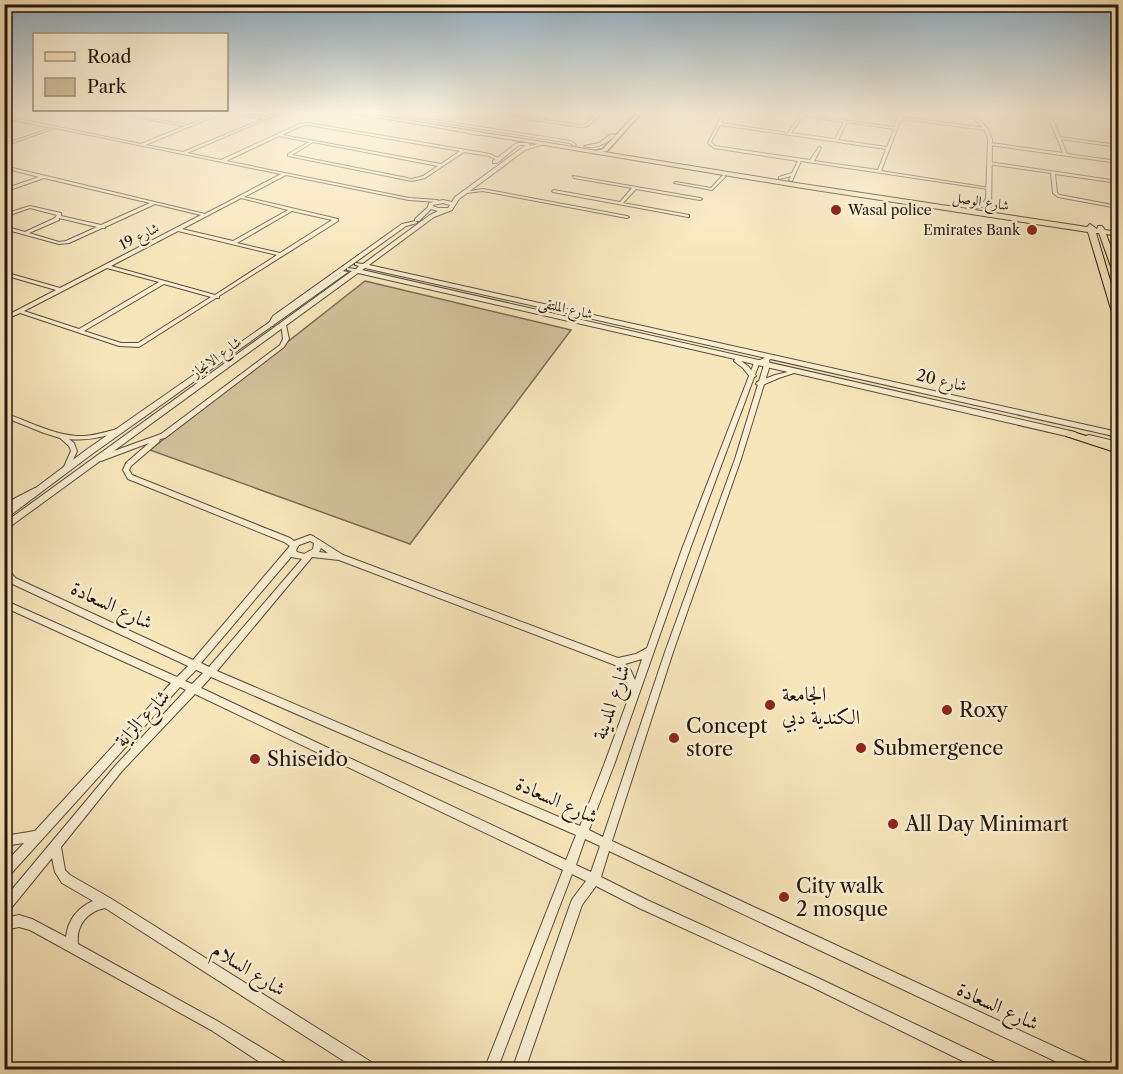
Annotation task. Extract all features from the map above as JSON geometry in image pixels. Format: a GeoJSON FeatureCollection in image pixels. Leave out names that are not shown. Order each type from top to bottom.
{"type":"FeatureCollection","features":[{"type":"Feature","properties":{"kind":"main road","name":"شارع الوصل"},"geometry":{"type":"LineString","coordinates":[[658,161],[1036,222],[1096,229]]}},
{"type":"Feature","properties":{"kind":"main road","name":"شارع الوصل"},"geometry":{"type":"LineString","coordinates":[[674,161],[780,178],[792,177],[971,208],[988,206],[1004,213],[1119,233]]}},
{"type":"Feature","properties":{"kind":"main road"},"geometry":{"type":"LineString","coordinates":[[696,168],[786,182],[792,177]]}},
{"type":"Feature","properties":{"kind":"main road"},"geometry":{"type":"LineString","coordinates":[[806,186],[909,198]]}},
{"type":"Feature","properties":{"kind":"main road"},"geometry":{"type":"LineString","coordinates":[[1036,222],[1079,232],[1089,238],[1093,247],[1098,250]]}},
{"type":"Feature","properties":{"kind":"main road"},"geometry":{"type":"LineString","coordinates":[[1096,229],[1098,250],[1119,319]]}},
{"type":"Feature","properties":{"kind":"main road"},"geometry":{"type":"LineString","coordinates":[[1096,229],[1114,254]]}},
{"type":"Feature","properties":{"kind":"main road"},"geometry":{"type":"LineString","coordinates":[[1117,269],[1110,239],[1119,233]]}},
{"type":"Feature","properties":{"kind":"main road"},"geometry":{"type":"LineString","coordinates":[[1070,434],[1119,450]]}},
{"type":"Feature","properties":{"kind":"street"},"geometry":{"type":"LineString","coordinates":[[223,161],[409,199],[452,204],[507,161]]}},
{"type":"Feature","properties":{"kind":"street"},"geometry":{"type":"LineString","coordinates":[[320,161],[418,179],[447,161]]}},
{"type":"Feature","properties":{"kind":"street"},"geometry":{"type":"LineString","coordinates":[[419,161],[441,165]]}},
{"type":"Feature","properties":{"kind":"street"},"geometry":{"type":"LineString","coordinates":[[438,201],[497,161]]}},
{"type":"Feature","properties":{"kind":"street"},"geometry":{"type":"LineString","coordinates":[[792,177],[799,161]]}},
{"type":"Feature","properties":{"kind":"street"},"geometry":{"type":"LineString","coordinates":[[806,161],[988,188]]}},
{"type":"Feature","properties":{"kind":"street"},"geometry":{"type":"LineString","coordinates":[[879,172],[883,161]]}},
{"type":"Feature","properties":{"kind":"street"},"geometry":{"type":"LineString","coordinates":[[988,206],[989,163],[1119,182]]}},
{"type":"Feature","properties":{"kind":"street"},"geometry":{"type":"LineString","coordinates":[[4,167],[204,215]]}},
{"type":"Feature","properties":{"kind":"street"},"geometry":{"type":"LineString","coordinates":[[1053,172],[1055,193],[1069,199],[1119,207]]}},
{"type":"Feature","properties":{"kind":"street","name":"شارع 19"},"geometry":{"type":"LineString","coordinates":[[4,319],[285,174]]}},
{"type":"Feature","properties":{"kind":"street"},"geometry":{"type":"LineString","coordinates":[[4,191],[43,176]]}},
{"type":"Feature","properties":{"kind":"street"},"geometry":{"type":"LineString","coordinates":[[676,183],[712,189],[724,176]]}},
{"type":"Feature","properties":{"kind":"street"},"geometry":{"type":"LineString","coordinates":[[574,177],[700,199]]}},
{"type":"Feature","properties":{"kind":"street"},"geometry":{"type":"LineString","coordinates":[[475,184],[483,190]]}},
{"type":"Feature","properties":{"kind":"street"},"geometry":{"type":"LineString","coordinates":[[605,213],[620,204],[635,188]]}},
{"type":"Feature","properties":{"kind":"street"},"geometry":{"type":"LineString","coordinates":[[466,192],[483,190],[627,217]]}},
{"type":"Feature","properties":{"kind":"street"},"geometry":{"type":"LineString","coordinates":[[554,191],[688,216]]}},
{"type":"Feature","properties":{"kind":"street"},"geometry":{"type":"LineString","coordinates":[[19,312],[121,345],[134,346],[149,341],[336,220],[240,197]]}},
{"type":"Feature","properties":{"kind":"street"},"geometry":{"type":"LineString","coordinates":[[409,199],[445,210]]}},
{"type":"Feature","properties":{"kind":"street","name":"شارع الانجاز"},"geometry":{"type":"LineString","coordinates":[[4,528],[297,315],[415,222],[431,204],[438,201]]}},
{"type":"Feature","properties":{"kind":"street"},"geometry":{"type":"LineString","coordinates":[[4,227],[59,243],[67,242],[154,203]]}},
{"type":"Feature","properties":{"kind":"street","name":"شارع الانجاز"},"geometry":{"type":"LineString","coordinates":[[4,517],[119,431],[271,325],[432,216],[451,207],[452,204]]}},
{"type":"Feature","properties":{"kind":"street"},"geometry":{"type":"LineString","coordinates":[[615,215],[620,204]]}},
{"type":"Feature","properties":{"kind":"street"},"geometry":{"type":"LineString","coordinates":[[4,216],[20,209],[34,207],[59,213],[59,217]]}},
{"type":"Feature","properties":{"kind":"street"},"geometry":{"type":"LineString","coordinates":[[233,243],[292,209]]}},
{"type":"Feature","properties":{"kind":"street"},"geometry":{"type":"LineString","coordinates":[[25,233],[59,217],[103,227]]}},
{"type":"Feature","properties":{"kind":"street"},"geometry":{"type":"LineString","coordinates":[[271,325],[273,319],[404,225],[415,222]]}},
{"type":"Feature","properties":{"kind":"street"},"geometry":{"type":"LineString","coordinates":[[177,229],[282,255]]}},
{"type":"Feature","properties":{"kind":"street"},"geometry":{"type":"LineString","coordinates":[[409,276],[385,267],[381,259],[412,231]]}},
{"type":"Feature","properties":{"kind":"street"},"geometry":{"type":"LineString","coordinates":[[106,266],[217,297]]}},
{"type":"Feature","properties":{"kind":"street","name":"شارع الملتقى"},"geometry":{"type":"LineString","coordinates":[[357,268],[409,276],[735,348],[768,360],[777,368]]}},
{"type":"Feature","properties":{"kind":"street","name":"شارع الملتقى"},"geometry":{"type":"LineString","coordinates":[[357,268],[401,282],[709,352],[756,365],[768,360]]}},
{"type":"Feature","properties":{"kind":"street"},"geometry":{"type":"LineString","coordinates":[[5,273],[60,290]]}},
{"type":"Feature","properties":{"kind":"street"},"geometry":{"type":"LineString","coordinates":[[297,315],[349,282],[373,278],[401,282]]}},
{"type":"Feature","properties":{"kind":"street"},"geometry":{"type":"LineString","coordinates":[[80,331],[162,283]]}},
{"type":"Feature","properties":{"kind":"street"},"geometry":{"type":"LineString","coordinates":[[283,325],[286,339],[282,346],[130,462],[126,470],[130,477],[293,544],[310,538],[340,557],[618,662],[627,672],[635,690]]}},
{"type":"Feature","properties":{"kind":"street"},"geometry":{"type":"LineString","coordinates":[[730,357],[737,355],[735,348]]}},
{"type":"Feature","properties":{"kind":"street"},"geometry":{"type":"LineString","coordinates":[[709,352],[742,364],[752,376]]}},
{"type":"Feature","properties":{"kind":"street"},"geometry":{"type":"LineString","coordinates":[[518,1070],[522,1053],[577,902],[594,880],[669,652],[736,464],[768,360]]}},
{"type":"Feature","properties":{"kind":"street","name":"شارع 20"},"geometry":{"type":"LineString","coordinates":[[768,360],[1116,434]]}},
{"type":"Feature","properties":{"kind":"street","name":"شارع المدينة"},"geometry":{"type":"LineString","coordinates":[[490,1070],[609,765],[756,365]]}},
{"type":"Feature","properties":{"kind":"street","name":"شارع 20"},"geometry":{"type":"LineString","coordinates":[[777,368],[1119,444]]}},
{"type":"Feature","properties":{"kind":"street"},"geometry":{"type":"LineString","coordinates":[[760,384],[781,375],[801,373]]}},
{"type":"Feature","properties":{"kind":"street"},"geometry":{"type":"LineString","coordinates":[[4,414],[62,437],[87,440],[119,431]]}},
{"type":"Feature","properties":{"kind":"street"},"geometry":{"type":"LineString","coordinates":[[94,461],[163,436]]}},
{"type":"Feature","properties":{"kind":"street"},"geometry":{"type":"LineString","coordinates":[[62,437],[72,445],[74,451],[66,469]]}},
{"type":"Feature","properties":{"kind":"street","name":"شارع الانجاز"},"geometry":{"type":"LineString","coordinates":[[4,508],[42,488]]}},
{"type":"Feature","properties":{"kind":"street"},"geometry":{"type":"LineString","coordinates":[[4,535],[19,517]]}},
{"type":"Feature","properties":{"kind":"street","name":"شارع الراية"},"geometry":{"type":"LineString","coordinates":[[4,908],[119,768],[210,672],[318,548],[318,542]]}},
{"type":"Feature","properties":{"kind":"street"},"geometry":{"type":"LineString","coordinates":[[293,544],[297,557],[311,555],[340,557]]}},
{"type":"Feature","properties":{"kind":"street","name":"شارع الراية"},"geometry":{"type":"LineString","coordinates":[[4,873],[195,664],[293,544]]}},
{"type":"Feature","properties":{"kind":"street","name":"شارع السعادة"},"geometry":{"type":"LineString","coordinates":[[7,575],[210,672],[581,832],[1089,1070]]}},
{"type":"Feature","properties":{"kind":"street"},"geometry":{"type":"LineString","coordinates":[[4,603],[178,682],[996,1070]]}},
{"type":"Feature","properties":{"kind":"street"},"geometry":{"type":"LineString","coordinates":[[618,662],[638,657],[650,650]]}},
{"type":"Feature","properties":{"kind":"street"},"geometry":{"type":"LineString","coordinates":[[4,841],[39,835]]}},
{"type":"Feature","properties":{"kind":"street","name":"شارع السلام"},"geometry":{"type":"LineString","coordinates":[[56,846],[60,872],[66,879],[371,1070]]}},
{"type":"Feature","properties":{"kind":"street"},"geometry":{"type":"LineString","coordinates":[[72,946],[70,937],[72,927],[78,917],[97,903],[106,902]]}},
{"type":"Feature","properties":{"kind":"street"},"geometry":{"type":"LineString","coordinates":[[4,924],[13,921],[25,922],[72,946],[215,1026],[285,1070]]}},
{"type":"Feature","properties":{"kind":"green space"},"geometry":{"type":"Polygon","coordinates":[[[365,281],[571,330],[410,544],[150,450],[365,281]]]}},
{"type":"Feature","properties":{"kind":"place","name":"Wasal police"},"geometry":{"type":"Point","coordinates":[836,210]}},
{"type":"Feature","properties":{"kind":"place","name":"Emirates Bank"},"geometry":{"type":"Point","coordinates":[1032,230]}},
{"type":"Feature","properties":{"kind":"place","name":"الجامعة الكندية دبي"},"geometry":{"type":"Point","coordinates":[770,705]}},
{"type":"Feature","properties":{"kind":"place","name":"Roxy"},"geometry":{"type":"Point","coordinates":[947,710]}},
{"type":"Feature","properties":{"kind":"place","name":"Concept store"},"geometry":{"type":"Point","coordinates":[674,738]}},
{"type":"Feature","properties":{"kind":"place","name":"Submergence"},"geometry":{"type":"Point","coordinates":[861,748]}},
{"type":"Feature","properties":{"kind":"place","name":"Shiseido"},"geometry":{"type":"Point","coordinates":[255,759]}},
{"type":"Feature","properties":{"kind":"place","name":"All Day Minimart"},"geometry":{"type":"Point","coordinates":[893,824]}},
{"type":"Feature","properties":{"kind":"place","name":"City walk 2 mosque"},"geometry":{"type":"Point","coordinates":[784,897]}}]}
